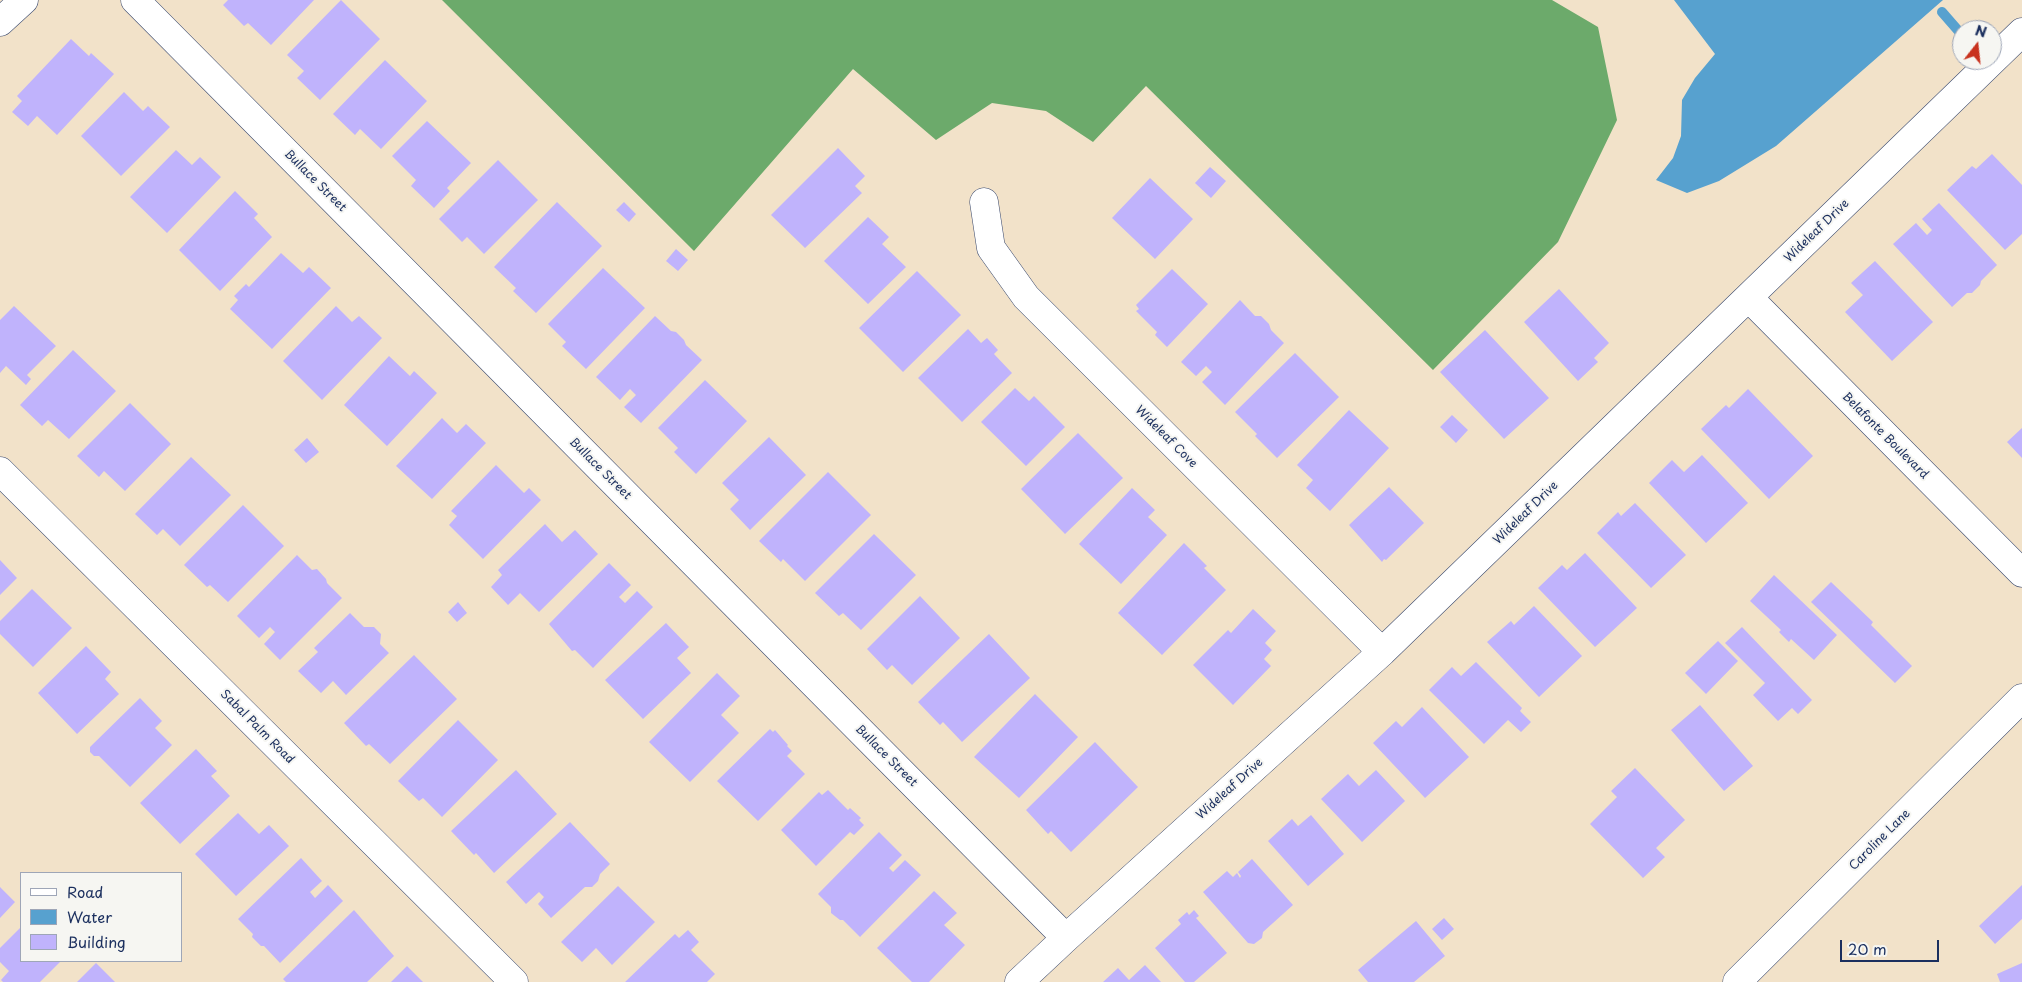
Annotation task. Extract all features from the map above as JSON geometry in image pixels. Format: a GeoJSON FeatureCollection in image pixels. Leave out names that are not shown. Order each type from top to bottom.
{"type":"FeatureCollection","features":[{"type":"Feature","properties":{"kind":"street"},"geometry":{"type":"LineString","coordinates":[[0,22],[24,0]]}},
{"type":"Feature","properties":{"kind":"street","name":"Bullace Street"},"geometry":{"type":"LineString","coordinates":[[135,0],[1066,938]]}},
{"type":"Feature","properties":{"kind":"street","name":"Wideleaf Drive"},"geometry":{"type":"LineString","coordinates":[[1019,982],[1382,652],[2022,32]]}},
{"type":"Feature","properties":{"kind":"street","name":"Wideleaf Cove"},"geometry":{"type":"LineString","coordinates":[[984,202],[991,248],[1026,297],[1382,652]]}},
{"type":"Feature","properties":{"kind":"street","name":"Belafonte Boulevard"},"geometry":{"type":"LineString","coordinates":[[1749,298],[2022,573]]}},
{"type":"Feature","properties":{"kind":"street","name":"Sabal Palm Road"},"geometry":{"type":"LineString","coordinates":[[0,471],[514,982]]}},
{"type":"Feature","properties":{"kind":"street","name":"Caroline Lane"},"geometry":{"type":"LineString","coordinates":[[1737,982],[2022,698]]}},
{"type":"Feature","properties":{"kind":"green space"},"geometry":{"type":"Polygon","coordinates":[[[442,0],[1552,0],[1598,27],[1617,120],[1558,242],[1433,370],[1146,86],[1093,142],[1046,111],[992,103],[936,140],[853,69],[694,251],[442,0]]]}},
{"type":"Feature","properties":{"kind":"water"},"geometry":{"type":"Polygon","coordinates":[[[1674,0],[1943,0],[1776,146],[1719,181],[1687,193],[1656,180],[1673,158],[1681,136],[1682,100],[1695,78],[1715,54],[1674,0]]]}},
{"type":"Feature","properties":{"kind":"building"},"geometry":{"type":"Polygon","coordinates":[[[228,0],[314,0],[271,45],[248,23],[244,26],[223,5],[228,0]]]}},
{"type":"Feature","properties":{"kind":"building"},"geometry":{"type":"Polygon","coordinates":[[[341,0],[380,39],[320,100],[297,78],[304,71],[287,55],[341,0]]]}},
{"type":"Feature","properties":{"kind":"building"},"geometry":{"type":"Polygon","coordinates":[[[71,39],[89,56],[91,53],[114,74],[57,135],[37,116],[28,126],[12,112],[22,101],[17,96],[71,39]]]}},
{"type":"Feature","properties":{"kind":"building"},"geometry":{"type":"Polygon","coordinates":[[[385,60],[427,101],[381,149],[360,129],[355,135],[333,114],[385,60]]]}},
{"type":"Feature","properties":{"kind":"building"},"geometry":{"type":"Polygon","coordinates":[[[124,92],[143,111],[148,106],[170,127],[121,176],[81,136],[124,92]]]}},
{"type":"Feature","properties":{"kind":"building"},"geometry":{"type":"Polygon","coordinates":[[[427,121],[471,163],[447,188],[450,191],[434,208],[411,186],[416,180],[392,156],[427,121]]]}},
{"type":"Feature","properties":{"kind":"building"},"geometry":{"type":"Polygon","coordinates":[[[838,148],[865,176],[855,186],[862,193],[805,248],[771,215],[838,148]]]}},
{"type":"Feature","properties":{"kind":"building"},"geometry":{"type":"Polygon","coordinates":[[[176,150],[192,165],[200,157],[221,177],[167,233],[130,197],[176,150]]]}},
{"type":"Feature","properties":{"kind":"building"},"geometry":{"type":"Polygon","coordinates":[[[1992,154],[2022,185],[2022,234],[2005,250],[1947,190],[1972,166],[1976,169],[1992,154]]]}},
{"type":"Feature","properties":{"kind":"building"},"geometry":{"type":"Polygon","coordinates":[[[498,160],[538,200],[484,254],[467,237],[462,242],[439,219],[498,160]]]}},
{"type":"Feature","properties":{"kind":"building"},"geometry":{"type":"Polygon","coordinates":[[[1210,167],[1226,181],[1211,198],[1195,183],[1210,167]]]}},
{"type":"Feature","properties":{"kind":"building"},"geometry":{"type":"Polygon","coordinates":[[[1150,178],[1193,219],[1155,259],[1112,218],[1150,178]]]}},
{"type":"Feature","properties":{"kind":"building"},"geometry":{"type":"Polygon","coordinates":[[[235,191],[258,214],[254,218],[272,237],[220,291],[179,250],[235,191]]]}},
{"type":"Feature","properties":{"kind":"building"},"geometry":{"type":"Polygon","coordinates":[[[557,202],[602,246],[536,313],[513,291],[516,288],[494,267],[557,202]]]}},
{"type":"Feature","properties":{"kind":"building"},"geometry":{"type":"Polygon","coordinates":[[[624,202],[636,214],[629,222],[616,210],[624,202]]]}},
{"type":"Feature","properties":{"kind":"building"},"geometry":{"type":"Polygon","coordinates":[[[1939,203],[1997,265],[1972,293],[1967,293],[1952,307],[1893,244],[1916,223],[1927,235],[1932,230],[1922,219],[1939,203]]]}},
{"type":"Feature","properties":{"kind":"building"},"geometry":{"type":"Polygon","coordinates":[[[868,217],[889,237],[882,244],[906,267],[868,304],[824,261],[868,217]]]}},
{"type":"Feature","properties":{"kind":"building"},"geometry":{"type":"Polygon","coordinates":[[[676,249],[688,260],[678,271],[666,261],[676,249]]]}},
{"type":"Feature","properties":{"kind":"building"},"geometry":{"type":"Polygon","coordinates":[[[281,253],[303,273],[309,267],[331,288],[272,349],[230,309],[238,300],[234,296],[246,284],[249,287],[281,253]]]}},
{"type":"Feature","properties":{"kind":"building"},"geometry":{"type":"Polygon","coordinates":[[[1875,261],[1933,322],[1892,361],[1845,312],[1863,295],[1851,283],[1875,261]]]}},
{"type":"Feature","properties":{"kind":"building"},"geometry":{"type":"Polygon","coordinates":[[[603,268],[645,308],[586,369],[562,346],[566,342],[548,324],[603,268]]]}},
{"type":"Feature","properties":{"kind":"building"},"geometry":{"type":"Polygon","coordinates":[[[1172,269],[1208,304],[1167,347],[1155,335],[1157,332],[1136,311],[1139,309],[1136,305],[1172,269]]]}},
{"type":"Feature","properties":{"kind":"building"},"geometry":{"type":"Polygon","coordinates":[[[917,271],[961,315],[903,372],[859,328],[917,271]]]}},
{"type":"Feature","properties":{"kind":"building"},"geometry":{"type":"Polygon","coordinates":[[[1559,289],[1609,343],[1594,358],[1598,362],[1578,381],[1524,322],[1559,289]]]}},
{"type":"Feature","properties":{"kind":"building"},"geometry":{"type":"Polygon","coordinates":[[[1240,300],[1255,316],[1261,316],[1284,343],[1225,405],[1202,382],[1212,372],[1206,366],[1196,376],[1181,362],[1240,300]]]}},
{"type":"Feature","properties":{"kind":"building"},"geometry":{"type":"Polygon","coordinates":[[[14,306],[56,346],[27,375],[31,379],[26,385],[6,366],[0,373],[0,320],[14,306]]]}},
{"type":"Feature","properties":{"kind":"building"},"geometry":{"type":"Polygon","coordinates":[[[336,306],[352,322],[359,316],[382,338],[322,400],[283,361],[336,306]]]}},
{"type":"Feature","properties":{"kind":"building"},"geometry":{"type":"Polygon","coordinates":[[[655,316],[671,331],[676,332],[686,345],[702,360],[641,423],[624,407],[636,395],[630,389],[620,400],[596,377],[655,316]]]}},
{"type":"Feature","properties":{"kind":"building"},"geometry":{"type":"Polygon","coordinates":[[[968,329],[981,343],[987,338],[998,350],[994,354],[1012,373],[962,422],[918,378],[968,329]]]}},
{"type":"Feature","properties":{"kind":"building"},"geometry":{"type":"Polygon","coordinates":[[[1485,330],[1549,398],[1504,439],[1440,372],[1485,330]]]}},
{"type":"Feature","properties":{"kind":"building"},"geometry":{"type":"Polygon","coordinates":[[[73,350],[116,391],[69,439],[48,420],[42,426],[20,405],[73,350]]]}},
{"type":"Feature","properties":{"kind":"building"},"geometry":{"type":"Polygon","coordinates":[[[1295,353],[1339,397],[1277,458],[1235,412],[1295,353]]]}},
{"type":"Feature","properties":{"kind":"building"},"geometry":{"type":"Polygon","coordinates":[[[389,356],[410,376],[414,371],[437,393],[387,446],[344,405],[389,356]]]}},
{"type":"Feature","properties":{"kind":"building"},"geometry":{"type":"Polygon","coordinates":[[[705,380],[747,421],[696,474],[674,452],[678,448],[658,428],[705,380]]]}},
{"type":"Feature","properties":{"kind":"building"},"geometry":{"type":"Polygon","coordinates":[[[1015,388],[1029,401],[1034,396],[1065,427],[1026,466],[981,422],[1015,388]]]}},
{"type":"Feature","properties":{"kind":"building"},"geometry":{"type":"Polygon","coordinates":[[[1748,389],[1813,456],[1769,499],[1701,429],[1726,405],[1729,408],[1748,389]]]}},
{"type":"Feature","properties":{"kind":"building"},"geometry":{"type":"Polygon","coordinates":[[[130,403],[171,444],[125,491],[104,471],[99,477],[77,456],[130,403]]]}},
{"type":"Feature","properties":{"kind":"building"},"geometry":{"type":"Polygon","coordinates":[[[1349,410],[1389,448],[1330,511],[1306,488],[1313,480],[1297,465],[1349,410]]]}},
{"type":"Feature","properties":{"kind":"building"},"geometry":{"type":"Polygon","coordinates":[[[1452,415],[1468,430],[1456,443],[1440,427],[1452,415]]]}},
{"type":"Feature","properties":{"kind":"building"},"geometry":{"type":"Polygon","coordinates":[[[442,418],[457,433],[466,424],[486,443],[432,499],[396,466],[442,418]]]}},
{"type":"Feature","properties":{"kind":"building"},"geometry":{"type":"Polygon","coordinates":[[[2022,428],[2022,458],[2007,442],[2022,428]]]}},
{"type":"Feature","properties":{"kind":"building"},"geometry":{"type":"Polygon","coordinates":[[[1078,433],[1123,478],[1065,534],[1021,489],[1078,433]]]}},
{"type":"Feature","properties":{"kind":"building"},"geometry":{"type":"Polygon","coordinates":[[[769,437],[806,475],[750,530],[730,509],[739,500],[722,483],[769,437]]]}},
{"type":"Feature","properties":{"kind":"building"},"geometry":{"type":"Polygon","coordinates":[[[307,438],[319,452],[306,463],[294,450],[307,438]]]}},
{"type":"Feature","properties":{"kind":"building"},"geometry":{"type":"Polygon","coordinates":[[[1702,455],[1748,503],[1706,543],[1649,483],[1672,460],[1684,472],[1702,455]]]}},
{"type":"Feature","properties":{"kind":"building"},"geometry":{"type":"Polygon","coordinates":[[[191,457],[231,495],[180,546],[163,529],[157,535],[135,514],[191,457]]]}},
{"type":"Feature","properties":{"kind":"building"},"geometry":{"type":"Polygon","coordinates":[[[496,465],[524,493],[529,488],[541,500],[483,559],[449,525],[457,516],[451,511],[496,465]]]}},
{"type":"Feature","properties":{"kind":"building"},"geometry":{"type":"Polygon","coordinates":[[[828,472],[871,515],[805,581],[783,559],[781,562],[759,541],[828,472]]]}},
{"type":"Feature","properties":{"kind":"building"},"geometry":{"type":"Polygon","coordinates":[[[1389,487],[1424,523],[1382,562],[1349,525],[1389,487]]]}},
{"type":"Feature","properties":{"kind":"building"},"geometry":{"type":"Polygon","coordinates":[[[1132,488],[1155,510],[1148,517],[1167,535],[1121,584],[1079,544],[1132,488]]]}},
{"type":"Feature","properties":{"kind":"building"},"geometry":{"type":"Polygon","coordinates":[[[1635,503],[1686,555],[1651,588],[1597,533],[1618,512],[1621,516],[1635,503]]]}},
{"type":"Feature","properties":{"kind":"building"},"geometry":{"type":"Polygon","coordinates":[[[243,505],[284,546],[228,602],[210,585],[207,587],[184,565],[243,505]]]}},
{"type":"Feature","properties":{"kind":"building"},"geometry":{"type":"Polygon","coordinates":[[[545,524],[562,542],[575,530],[598,554],[539,612],[520,593],[508,605],[491,587],[502,575],[498,570],[545,524]]]}},
{"type":"Feature","properties":{"kind":"building"},"geometry":{"type":"Polygon","coordinates":[[[874,534],[916,575],[861,630],[843,613],[839,616],[815,593],[874,534]]]}},
{"type":"Feature","properties":{"kind":"building"},"geometry":{"type":"Polygon","coordinates":[[[1184,543],[1207,566],[1204,568],[1226,590],[1162,655],[1118,613],[1184,543]]]}},
{"type":"Feature","properties":{"kind":"building"},"geometry":{"type":"Polygon","coordinates":[[[1585,553],[1637,608],[1595,647],[1538,588],[1562,565],[1567,570],[1585,553]]]}},
{"type":"Feature","properties":{"kind":"building"},"geometry":{"type":"Polygon","coordinates":[[[297,555],[312,570],[317,569],[326,579],[327,583],[342,598],[280,660],[264,644],[275,632],[270,627],[259,638],[237,616],[297,555]]]}},
{"type":"Feature","properties":{"kind":"building"},"geometry":{"type":"Polygon","coordinates":[[[0,560],[17,578],[0,595],[0,560]]]}},
{"type":"Feature","properties":{"kind":"building"},"geometry":{"type":"Polygon","coordinates":[[[609,563],[631,585],[619,597],[625,603],[637,591],[653,607],[593,668],[575,650],[572,651],[549,624],[609,563]]]}},
{"type":"Feature","properties":{"kind":"building"},"geometry":{"type":"Polygon","coordinates":[[[1774,575],[1837,635],[1814,660],[1791,639],[1789,642],[1779,632],[1781,630],[1750,601],[1774,575]]]}},
{"type":"Feature","properties":{"kind":"building"},"geometry":{"type":"Polygon","coordinates":[[[1831,582],[1873,622],[1871,625],[1912,666],[1895,683],[1811,602],[1831,582]]]}},
{"type":"Feature","properties":{"kind":"building"},"geometry":{"type":"Polygon","coordinates":[[[32,589],[72,628],[33,667],[0,634],[0,621],[32,589]]]}},
{"type":"Feature","properties":{"kind":"building"},"geometry":{"type":"Polygon","coordinates":[[[920,596],[960,638],[912,685],[892,665],[887,670],[867,649],[920,596]]]}},
{"type":"Feature","properties":{"kind":"building"},"geometry":{"type":"Polygon","coordinates":[[[458,602],[467,613],[457,622],[448,612],[458,602]]]}},
{"type":"Feature","properties":{"kind":"building"},"geometry":{"type":"Polygon","coordinates":[[[1534,606],[1582,656],[1539,697],[1487,642],[1511,621],[1514,625],[1534,606]]]}},
{"type":"Feature","properties":{"kind":"building"},"geometry":{"type":"Polygon","coordinates":[[[1253,609],[1276,631],[1265,643],[1272,650],[1264,659],[1271,666],[1233,705],[1193,665],[1228,630],[1231,633],[1253,609]]]}},
{"type":"Feature","properties":{"kind":"building"},"geometry":{"type":"Polygon","coordinates":[[[350,613],[364,627],[374,627],[381,634],[380,644],[389,653],[346,695],[333,681],[321,693],[298,671],[318,652],[314,648],[350,613]]]}},
{"type":"Feature","properties":{"kind":"building"},"geometry":{"type":"Polygon","coordinates":[[[666,623],[689,647],[677,658],[691,673],[643,719],[605,680],[666,623]]]}},
{"type":"Feature","properties":{"kind":"building"},"geometry":{"type":"Polygon","coordinates":[[[1742,627],[1812,700],[1798,714],[1792,708],[1778,721],[1753,695],[1765,683],[1725,643],[1742,627]]]}},
{"type":"Feature","properties":{"kind":"building"},"geometry":{"type":"Polygon","coordinates":[[[989,634],[1030,678],[962,742],[943,722],[940,725],[918,702],[989,634]]]}},
{"type":"Feature","properties":{"kind":"building"},"geometry":{"type":"Polygon","coordinates":[[[1718,641],[1738,661],[1706,694],[1685,673],[1718,641]]]}},
{"type":"Feature","properties":{"kind":"building"},"geometry":{"type":"Polygon","coordinates":[[[86,646],[111,672],[105,679],[119,694],[77,734],[38,693],[86,646]]]}},
{"type":"Feature","properties":{"kind":"building"},"geometry":{"type":"Polygon","coordinates":[[[414,655],[457,699],[390,764],[369,744],[366,746],[344,723],[414,655]]]}},
{"type":"Feature","properties":{"kind":"building"},"geometry":{"type":"Polygon","coordinates":[[[1476,662],[1522,708],[1520,711],[1531,722],[1521,732],[1508,720],[1484,744],[1429,690],[1452,667],[1461,676],[1476,662]]]}},
{"type":"Feature","properties":{"kind":"building"},"geometry":{"type":"Polygon","coordinates":[[[717,673],[740,696],[721,715],[739,733],[690,782],[649,742],[717,673]]]}},
{"type":"Feature","properties":{"kind":"building"},"geometry":{"type":"Polygon","coordinates":[[[1035,694],[1078,737],[1019,798],[974,757],[1035,694]]]}},
{"type":"Feature","properties":{"kind":"building"},"geometry":{"type":"Polygon","coordinates":[[[140,698],[162,721],[155,728],[172,745],[130,787],[99,756],[94,756],[90,752],[90,747],[140,698]]]}},
{"type":"Feature","properties":{"kind":"building"},"geometry":{"type":"Polygon","coordinates":[[[1700,705],[1753,766],[1724,791],[1671,730],[1700,705]]]}},
{"type":"Feature","properties":{"kind":"building"},"geometry":{"type":"Polygon","coordinates":[[[1422,707],[1469,757],[1425,798],[1373,743],[1396,721],[1402,727],[1422,707]]]}},
{"type":"Feature","properties":{"kind":"building"},"geometry":{"type":"Polygon","coordinates":[[[458,720],[498,760],[442,817],[423,798],[419,801],[398,781],[458,720]]]}},
{"type":"Feature","properties":{"kind":"building"},"geometry":{"type":"Polygon","coordinates":[[[770,729],[773,732],[775,730],[788,745],[792,751],[787,756],[805,774],[758,821],[717,781],[770,729]]]}},
{"type":"Feature","properties":{"kind":"building"},"geometry":{"type":"Polygon","coordinates":[[[1095,742],[1138,787],[1071,852],[1051,831],[1048,834],[1026,810],[1095,742]]]}},
{"type":"Feature","properties":{"kind":"building"},"geometry":{"type":"Polygon","coordinates":[[[196,749],[217,771],[211,776],[230,796],[180,844],[140,803],[196,749]]]}},
{"type":"Feature","properties":{"kind":"building"},"geometry":{"type":"Polygon","coordinates":[[[1635,768],[1685,820],[1656,848],[1665,857],[1643,878],[1590,824],[1617,797],[1611,791],[1635,768]]]}},
{"type":"Feature","properties":{"kind":"building"},"geometry":{"type":"Polygon","coordinates":[[[516,770],[557,814],[494,873],[476,853],[474,855],[451,831],[516,770]]]}},
{"type":"Feature","properties":{"kind":"building"},"geometry":{"type":"Polygon","coordinates":[[[1376,770],[1405,801],[1362,842],[1321,799],[1348,774],[1359,786],[1376,770]]]}},
{"type":"Feature","properties":{"kind":"building"},"geometry":{"type":"Polygon","coordinates":[[[828,790],[848,810],[850,808],[861,818],[859,820],[864,825],[854,835],[850,832],[816,866],[781,830],[819,792],[822,795],[828,790]]]}},
{"type":"Feature","properties":{"kind":"building"},"geometry":{"type":"Polygon","coordinates":[[[238,813],[259,834],[269,825],[289,846],[236,896],[195,854],[238,813]]]}},
{"type":"Feature","properties":{"kind":"building"},"geometry":{"type":"Polygon","coordinates":[[[1311,815],[1344,854],[1308,886],[1268,841],[1292,819],[1298,826],[1311,815]]]}},
{"type":"Feature","properties":{"kind":"building"},"geometry":{"type":"Polygon","coordinates":[[[570,822],[610,864],[600,874],[598,881],[592,887],[585,887],[551,918],[538,904],[544,897],[539,892],[526,904],[506,882],[570,822]]]}},
{"type":"Feature","properties":{"kind":"building"},"geometry":{"type":"Polygon","coordinates":[[[879,832],[902,855],[889,868],[893,872],[905,860],[921,875],[860,937],[843,920],[840,920],[831,913],[831,907],[818,894],[879,832]]]}},
{"type":"Feature","properties":{"kind":"building"},"geometry":{"type":"Polygon","coordinates":[[[301,858],[322,881],[310,892],[315,898],[328,885],[343,901],[280,963],[264,946],[261,946],[252,937],[253,934],[238,919],[301,858]]]}},
{"type":"Feature","properties":{"kind":"building"},"geometry":{"type":"Polygon","coordinates":[[[1252,859],[1293,905],[1263,932],[1262,938],[1254,944],[1248,943],[1203,892],[1227,871],[1233,877],[1237,873],[1240,878],[1241,876],[1238,872],[1252,859]]]}},
{"type":"Feature","properties":{"kind":"building"},"geometry":{"type":"Polygon","coordinates":[[[2022,885],[2022,919],[1995,944],[1979,926],[2022,885]]]}},
{"type":"Feature","properties":{"kind":"building"},"geometry":{"type":"Polygon","coordinates":[[[618,886],[655,922],[612,965],[596,948],[582,962],[561,942],[618,886]]]}},
{"type":"Feature","properties":{"kind":"building"},"geometry":{"type":"Polygon","coordinates":[[[0,887],[15,902],[0,918],[0,887]]]}},
{"type":"Feature","properties":{"kind":"building"},"geometry":{"type":"Polygon","coordinates":[[[934,891],[957,913],[944,925],[965,945],[929,982],[912,982],[877,948],[934,891]]]}},
{"type":"Feature","properties":{"kind":"building"},"geometry":{"type":"Polygon","coordinates":[[[354,910],[394,956],[367,982],[286,982],[283,979],[354,910]]]}},
{"type":"Feature","properties":{"kind":"building"},"geometry":{"type":"Polygon","coordinates":[[[1194,910],[1199,916],[1196,918],[1227,953],[1194,982],[1185,982],[1155,948],[1181,924],[1178,920],[1187,912],[1189,915],[1194,910]]]}},
{"type":"Feature","properties":{"kind":"building"},"geometry":{"type":"Polygon","coordinates":[[[1444,918],[1454,929],[1442,940],[1432,929],[1444,918]]]}},
{"type":"Feature","properties":{"kind":"building"},"geometry":{"type":"Polygon","coordinates":[[[1416,921],[1445,956],[1414,982],[1368,982],[1358,970],[1416,921]]]}},
{"type":"Feature","properties":{"kind":"building"},"geometry":{"type":"Polygon","coordinates":[[[20,928],[20,962],[60,962],[40,982],[3,982],[1,980],[9,971],[0,962],[0,948],[20,928]]]}},
{"type":"Feature","properties":{"kind":"building"},"geometry":{"type":"Polygon","coordinates":[[[688,930],[699,942],[691,950],[715,974],[707,982],[625,982],[675,934],[679,938],[688,930]]]}},
{"type":"Feature","properties":{"kind":"building"},"geometry":{"type":"Polygon","coordinates":[[[96,963],[115,982],[77,982],[96,963]]]}},
{"type":"Feature","properties":{"kind":"building"},"geometry":{"type":"Polygon","coordinates":[[[2022,963],[2022,982],[2000,982],[1997,974],[2022,963]]]}},
{"type":"Feature","properties":{"kind":"building"},"geometry":{"type":"Polygon","coordinates":[[[1145,965],[1161,982],[1103,982],[1118,968],[1129,980],[1145,965]]]}},
{"type":"Feature","properties":{"kind":"building"},"geometry":{"type":"Polygon","coordinates":[[[407,966],[423,982],[391,982],[407,966]]]}},
{"type":"Feature","properties":{"kind":"waterway"},"geometry":{"type":"LineString","coordinates":[[1942,12],[1952,24]]}}]}
